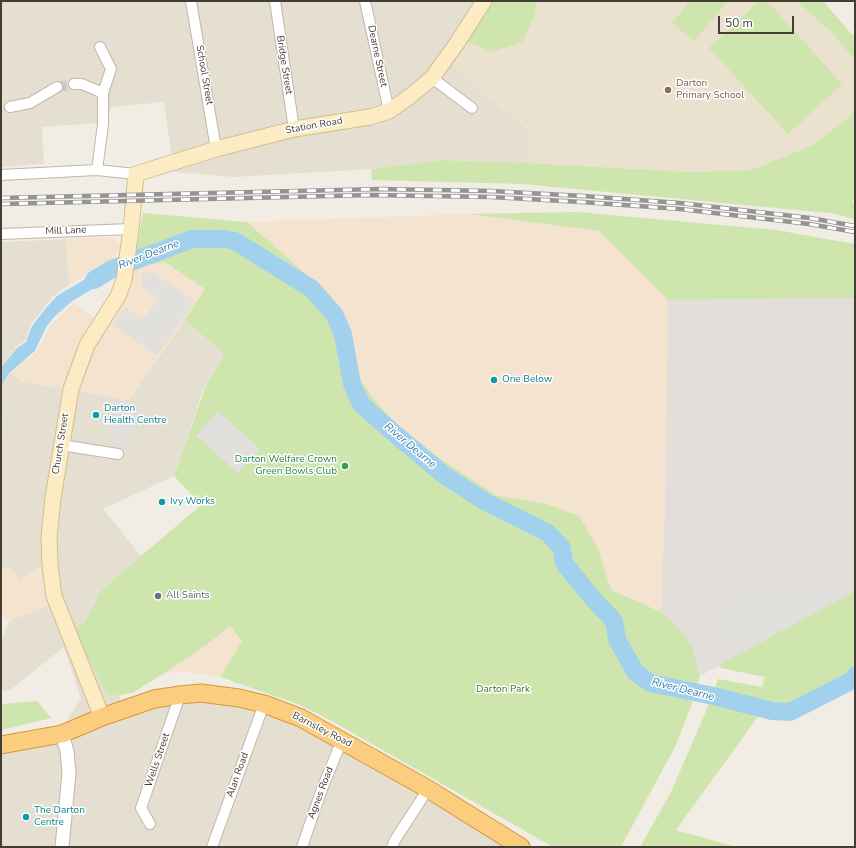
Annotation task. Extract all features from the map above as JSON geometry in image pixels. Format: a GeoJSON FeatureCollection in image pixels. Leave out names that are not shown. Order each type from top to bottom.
{"type":"FeatureCollection","features":[{"type":"Feature","properties":{"kind":"highway","name":"Barnsley Road"},"geometry":{"type":"LineString","coordinates":[[1,745],[62,734],[102,717],[154,699],[201,693],[226,696],[264,704],[301,718],[428,789],[521,847]]}},
{"type":"Feature","properties":{"kind":"main road","name":"Station Road"},"geometry":{"type":"LineString","coordinates":[[136,174],[216,149],[294,129],[370,117],[389,111],[432,78],[484,1]]}},
{"type":"Feature","properties":{"kind":"main road","name":"Church Street"},"geometry":{"type":"LineString","coordinates":[[102,717],[54,596],[50,565],[49,537],[53,498],[71,389],[87,345],[118,296],[124,274],[132,229],[136,174]]}},
{"type":"Feature","properties":{"kind":"street","name":"School Street"},"geometry":{"type":"LineString","coordinates":[[191,1],[216,149]]}},
{"type":"Feature","properties":{"kind":"street","name":"Bridge Street"},"geometry":{"type":"LineString","coordinates":[[274,1],[294,129]]}},
{"type":"Feature","properties":{"kind":"street","name":"Dearne Street"},"geometry":{"type":"LineString","coordinates":[[365,1],[389,111]]}},
{"type":"Feature","properties":{"kind":"street"},"geometry":{"type":"LineString","coordinates":[[97,170],[102,124],[103,93],[111,69],[100,47]]}},
{"type":"Feature","properties":{"kind":"street"},"geometry":{"type":"LineString","coordinates":[[432,78],[472,108]]}},
{"type":"Feature","properties":{"kind":"street"},"geometry":{"type":"LineString","coordinates":[[74,84],[82,84],[103,93]]}},
{"type":"Feature","properties":{"kind":"street"},"geometry":{"type":"LineString","coordinates":[[10,107],[30,103],[57,87]]}},
{"type":"Feature","properties":{"kind":"street","name":"Station Road"},"geometry":{"type":"LineString","coordinates":[[1,175],[97,170],[136,174]]}},
{"type":"Feature","properties":{"kind":"street","name":"Mill Lane"},"geometry":{"type":"LineString","coordinates":[[1,234],[132,229]]}},
{"type":"Feature","properties":{"kind":"street"},"geometry":{"type":"LineString","coordinates":[[61,445],[118,454]]}},
{"type":"Feature","properties":{"kind":"street","name":"Wells Street"},"geometry":{"type":"LineString","coordinates":[[150,824],[141,808],[180,695]]}},
{"type":"Feature","properties":{"kind":"street","name":"Alan Road"},"geometry":{"type":"LineString","coordinates":[[212,847],[264,704]]}},
{"type":"Feature","properties":{"kind":"street"},"geometry":{"type":"LineString","coordinates":[[62,734],[67,751],[69,772],[62,847]]}},
{"type":"Feature","properties":{"kind":"street","name":"Agnes Road"},"geometry":{"type":"LineString","coordinates":[[302,847],[322,789],[342,740]]}},
{"type":"Feature","properties":{"kind":"street"},"geometry":{"type":"LineString","coordinates":[[392,847],[394,840],[428,789]]}},
{"type":"Feature","properties":{"kind":"shaded area"},"geometry":{"type":"Polygon","coordinates":[[[1,1],[487,1],[453,67],[530,130],[527,163],[443,160],[371,169],[234,177],[174,172],[164,102],[113,107],[98,123],[42,127],[44,164],[1,167],[1,1]]]}},
{"type":"Feature","properties":{"kind":"shaded area","name":"Darton Primary School"},"geometry":{"type":"Polygon","coordinates":[[[537,1],[797,1],[832,33],[855,60],[855,112],[813,145],[751,170],[691,172],[527,163],[530,129],[453,67],[466,41],[534,17],[537,1]]]}},
{"type":"Feature","properties":{"kind":"shaded area"},"geometry":{"type":"Polygon","coordinates":[[[468,214],[599,231],[668,300],[665,504],[661,612],[611,590],[597,546],[547,504],[497,496],[429,451],[389,417],[372,397],[357,375],[344,323],[247,222],[468,214]]]}},
{"type":"Feature","properties":{"kind":"shaded area"},"geometry":{"type":"Polygon","coordinates":[[[112,237],[120,244],[116,256],[69,285],[66,239],[112,237]]]}},
{"type":"Feature","properties":{"kind":"shaded area"},"geometry":{"type":"Polygon","coordinates":[[[66,239],[69,285],[52,297],[31,324],[25,341],[17,346],[4,364],[9,373],[129,400],[185,320],[224,354],[203,390],[174,476],[103,509],[141,556],[102,589],[84,624],[116,696],[120,696],[120,711],[180,695],[300,722],[505,847],[1,847],[1,747],[67,726],[69,717],[81,699],[64,647],[9,691],[1,691],[1,641],[9,621],[50,605],[43,564],[20,580],[11,567],[1,568],[1,242],[66,239]]]}},
{"type":"Feature","properties":{"kind":"shaded area"},"geometry":{"type":"Polygon","coordinates":[[[165,262],[205,289],[129,400],[22,382],[9,373],[36,353],[50,326],[74,303],[102,324],[133,268],[165,262]]]}},
{"type":"Feature","properties":{"kind":"shaded area"},"geometry":{"type":"Polygon","coordinates":[[[152,272],[195,301],[157,355],[113,325],[126,308],[142,320],[159,299],[141,285],[143,274],[152,272]]]}},
{"type":"Feature","properties":{"kind":"shaded area"},"geometry":{"type":"Polygon","coordinates":[[[855,298],[855,591],[700,676],[692,647],[661,612],[665,504],[668,300],[855,298]]]}},
{"type":"Feature","properties":{"kind":"shaded area"},"geometry":{"type":"Polygon","coordinates":[[[118,399],[129,400],[138,415],[134,439],[130,439],[127,448],[109,444],[118,399]]]}},
{"type":"Feature","properties":{"kind":"shaded area"},"geometry":{"type":"Polygon","coordinates":[[[1,410],[6,411],[1,450],[1,410]]]}},
{"type":"Feature","properties":{"kind":"shaded area"},"geometry":{"type":"Polygon","coordinates":[[[218,411],[260,449],[238,473],[196,436],[218,411]]]}},
{"type":"Feature","properties":{"kind":"shaded area"},"geometry":{"type":"Polygon","coordinates":[[[44,564],[50,606],[9,621],[1,613],[1,568],[11,567],[20,580],[44,564]]]}},
{"type":"Feature","properties":{"kind":"shaded area"},"geometry":{"type":"Polygon","coordinates":[[[764,581],[837,584],[843,595],[729,656],[710,620],[717,608],[764,581]]]}},
{"type":"Feature","properties":{"kind":"shaded area"},"geometry":{"type":"Polygon","coordinates":[[[230,626],[242,641],[220,677],[187,672],[165,673],[209,643],[230,626]]]}},
{"type":"Feature","properties":{"kind":"green space"},"geometry":{"type":"Polygon","coordinates":[[[487,1],[537,1],[534,17],[522,42],[492,52],[466,41],[487,1]]]}},
{"type":"Feature","properties":{"kind":"green space"},"geometry":{"type":"Polygon","coordinates":[[[690,1],[728,1],[694,41],[672,23],[690,1]]]}},
{"type":"Feature","properties":{"kind":"green space"},"geometry":{"type":"Polygon","coordinates":[[[760,1],[767,1],[842,84],[788,134],[709,48],[760,1]]]}},
{"type":"Feature","properties":{"kind":"green space"},"geometry":{"type":"Polygon","coordinates":[[[797,1],[823,1],[855,38],[855,60],[832,33],[797,1]]]}},
{"type":"Feature","properties":{"kind":"green space"},"geometry":{"type":"Polygon","coordinates":[[[855,112],[855,195],[852,202],[855,203],[855,219],[829,213],[523,184],[372,180],[371,169],[443,160],[691,172],[751,170],[813,145],[855,112]]]}},
{"type":"Feature","properties":{"kind":"green space"},"geometry":{"type":"Polygon","coordinates":[[[577,212],[776,230],[855,244],[855,298],[668,300],[599,231],[468,214],[577,212]]]}},
{"type":"Feature","properties":{"kind":"green space","name":"Darton Park"},"geometry":{"type":"Polygon","coordinates":[[[143,213],[247,222],[329,295],[344,323],[357,375],[372,397],[389,417],[429,451],[497,496],[547,504],[579,516],[597,546],[611,590],[661,612],[679,628],[692,647],[700,676],[694,698],[676,745],[621,847],[553,847],[330,720],[298,704],[220,677],[242,641],[230,626],[209,643],[132,693],[116,696],[106,693],[74,630],[84,624],[102,589],[201,505],[174,476],[205,388],[224,354],[185,320],[205,289],[165,262],[133,268],[143,213]]]}},
{"type":"Feature","properties":{"kind":"green space"},"geometry":{"type":"Polygon","coordinates":[[[855,591],[855,685],[791,719],[759,715],[676,830],[736,847],[640,847],[671,792],[709,704],[718,679],[762,687],[765,677],[720,668],[719,665],[855,591]]]}},
{"type":"Feature","properties":{"kind":"green space"},"geometry":{"type":"Polygon","coordinates":[[[37,701],[51,718],[1,730],[1,704],[37,701]]]}},
{"type":"Feature","properties":{"kind":"water"},"geometry":{"type":"Polygon","coordinates":[[[117,257],[112,279],[72,301],[54,317],[46,327],[35,351],[9,373],[1,386],[1,368],[17,348],[26,342],[32,326],[46,308],[57,296],[110,264],[117,257]]]}},
{"type":"Feature","properties":{"kind":"waterway","name":"River Dearne"},"geometry":{"type":"LineString","coordinates":[[94,280],[112,269],[192,239],[224,239],[235,241],[312,289],[334,314],[343,334],[352,384],[361,404],[444,475],[484,501],[548,533],[562,548],[564,563],[594,600],[614,621],[617,639],[635,672],[650,683],[709,695],[772,711],[790,712],[851,681],[855,676]]}},
{"type":"Feature","properties":{"kind":"tunnel"},"geometry":{"type":"LineString","coordinates":[[57,87],[74,84]]}},
{"type":"Feature","properties":{"kind":"railway"},"geometry":{"type":"LineString","coordinates":[[1,198],[381,189],[491,191],[680,203],[810,218],[855,226]]}},
{"type":"Feature","properties":{"kind":"railway"},"geometry":{"type":"LineString","coordinates":[[1,204],[371,195],[491,197],[680,209],[809,224],[855,232]]}},
{"type":"Feature","properties":{"kind":"place","name":"Darton Primary School"},"geometry":{"type":"Point","coordinates":[668,90]}},
{"type":"Feature","properties":{"kind":"place","name":"One Below"},"geometry":{"type":"Point","coordinates":[494,380]}},
{"type":"Feature","properties":{"kind":"place","name":"Darton Health Centre"},"geometry":{"type":"Point","coordinates":[96,415]}},
{"type":"Feature","properties":{"kind":"place","name":"Darton Welfare Crown Green Bowls Club"},"geometry":{"type":"Point","coordinates":[345,466]}},
{"type":"Feature","properties":{"kind":"place","name":"Ivy Works"},"geometry":{"type":"Point","coordinates":[162,502]}},
{"type":"Feature","properties":{"kind":"place","name":"All Saints"},"geometry":{"type":"Point","coordinates":[158,596]}},
{"type":"Feature","properties":{"kind":"place","name":"The Darton Centre"},"geometry":{"type":"Point","coordinates":[26,817]}}]}
